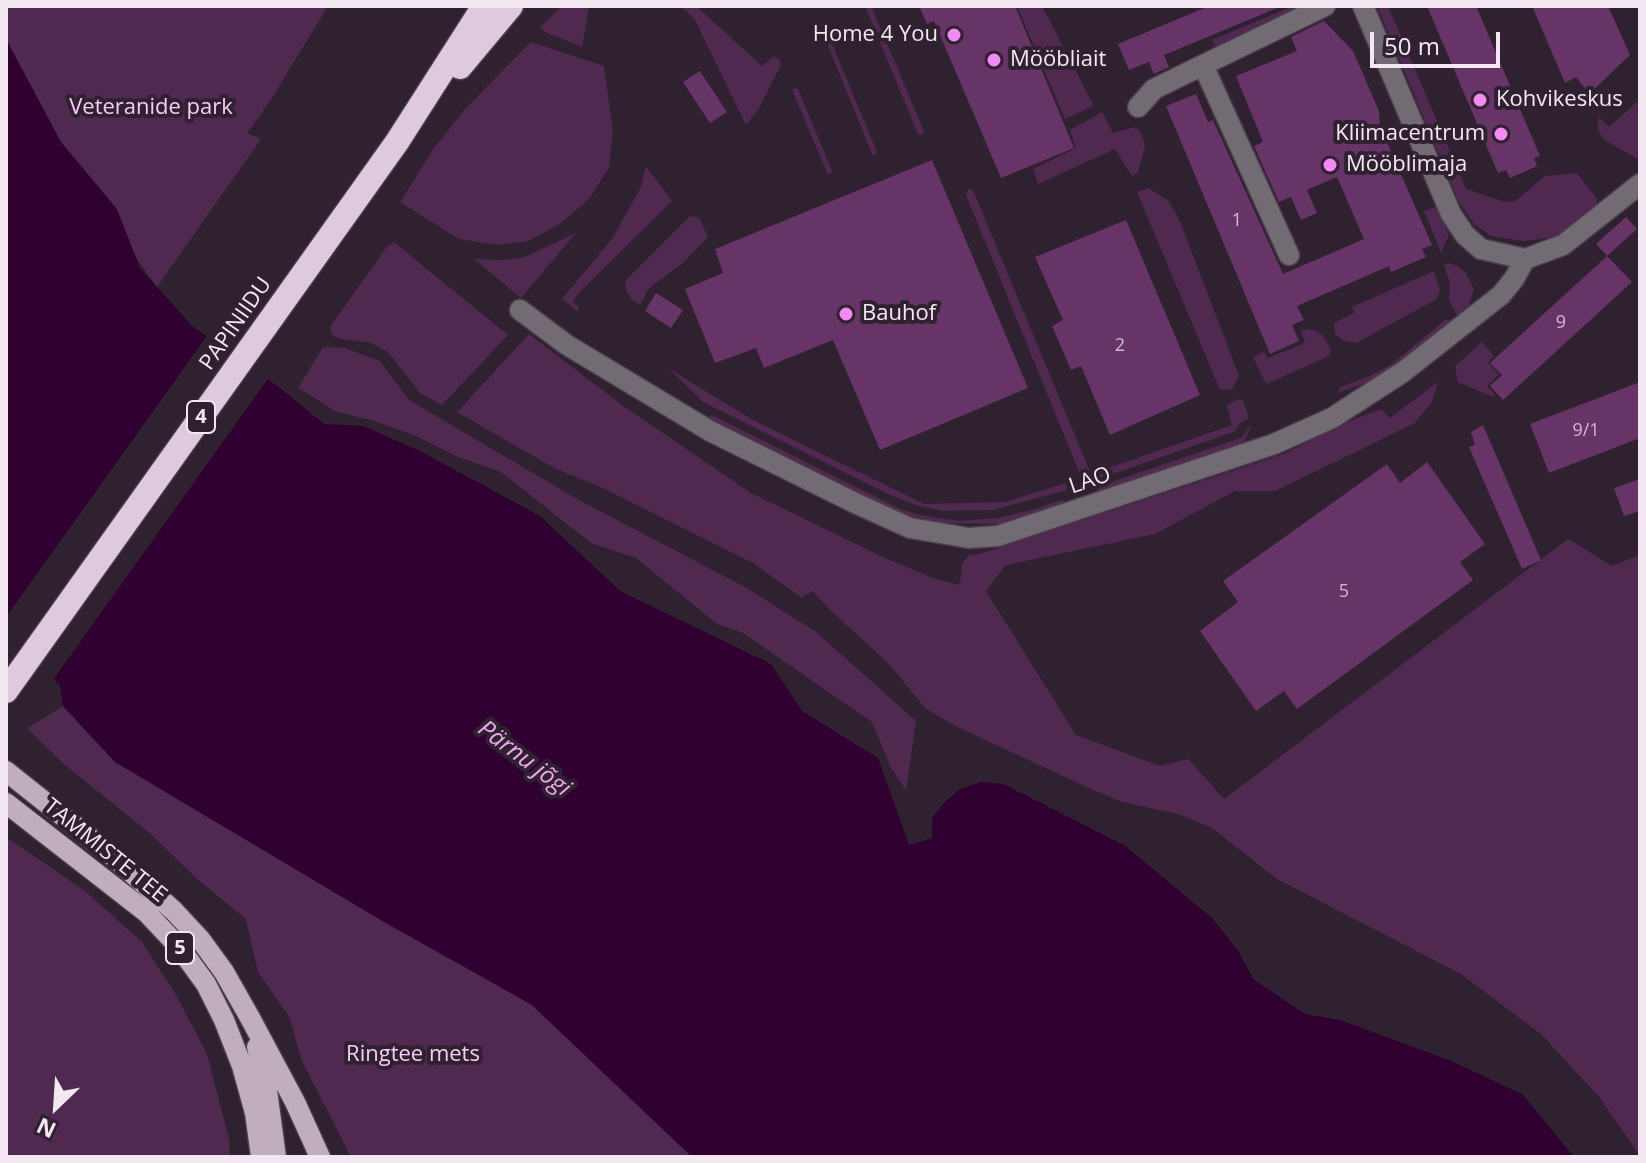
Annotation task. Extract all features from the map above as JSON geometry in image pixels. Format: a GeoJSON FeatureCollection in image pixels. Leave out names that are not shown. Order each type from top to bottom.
{"type":"FeatureCollection","features":[{"type":"Feature","properties":{"kind":"highway","name":"PAPINIIDU"},"geometry":{"type":"LineString","coordinates":[[6,691],[397,142],[484,6]]}},
{"type":"Feature","properties":{"kind":"highway","name":"PAPINIIDU"},"geometry":{"type":"LineString","coordinates":[[397,142],[511,6]]}},
{"type":"Feature","properties":{"kind":"main road","name":"TAMMISTE TEE"},"geometry":{"type":"LineString","coordinates":[[6,771],[114,857],[174,911],[224,972],[249,1016]]}},
{"type":"Feature","properties":{"kind":"main road","name":"TAMMISTE TEE"},"geometry":{"type":"LineString","coordinates":[[6,803],[146,912],[188,959],[206,984],[242,1066],[255,1113],[261,1157]]}},
{"type":"Feature","properties":{"kind":"main road","name":"5"},"geometry":{"type":"LineString","coordinates":[[249,1016],[267,1090],[276,1157]]}},
{"type":"Feature","properties":{"kind":"main road"},"geometry":{"type":"LineString","coordinates":[[249,1016],[295,1102],[320,1157]]}},
{"type":"Feature","properties":{"kind":"street"},"geometry":{"type":"LineString","coordinates":[[1138,107],[1154,89],[1325,6]]}},
{"type":"Feature","properties":{"kind":"street"},"geometry":{"type":"LineString","coordinates":[[1363,6],[1451,214],[1465,235],[1481,249],[1525,259],[1563,245],[1640,184]]}},
{"type":"Feature","properties":{"kind":"street"},"geometry":{"type":"LineString","coordinates":[[1203,65],[1289,255]]}},
{"type":"Feature","properties":{"kind":"street","name":"LAO"},"geometry":{"type":"LineString","coordinates":[[520,310],[567,345],[710,431],[910,528],[969,538],[998,536],[1064,516],[1274,444],[1332,418],[1403,372],[1501,295],[1525,259]]}},
{"type":"Feature","properties":{"kind":"green space","name":"Veteranide park"},"geometry":{"type":"Polygon","coordinates":[[[6,6],[328,6],[269,103],[247,133],[261,139],[157,287],[6,75],[6,6]]]}},
{"type":"Feature","properties":{"kind":"green space"},"geometry":{"type":"Polygon","coordinates":[[[562,6],[589,6],[582,47],[547,33],[540,27],[562,6]]]}},
{"type":"Feature","properties":{"kind":"green space"},"geometry":{"type":"Polygon","coordinates":[[[680,6],[696,6],[762,66],[774,56],[780,60],[781,65],[758,110],[746,125],[694,18],[680,6]]]}},
{"type":"Feature","properties":{"kind":"green space"},"geometry":{"type":"Polygon","coordinates":[[[865,6],[871,6],[924,131],[922,135],[918,134],[865,6]]]}},
{"type":"Feature","properties":{"kind":"green space"},"geometry":{"type":"Polygon","coordinates":[[[1017,6],[1042,6],[1094,106],[1065,119],[1017,6]]]}},
{"type":"Feature","properties":{"kind":"green space"},"geometry":{"type":"Polygon","coordinates":[[[1293,6],[1303,6],[1217,49],[1212,40],[1293,6]]]}},
{"type":"Feature","properties":{"kind":"green space"},"geometry":{"type":"Polygon","coordinates":[[[1377,6],[1388,6],[1466,189],[1514,202],[1545,176],[1577,173],[1597,199],[1596,205],[1554,237],[1524,241],[1491,236],[1474,224],[1459,202],[1377,6]]]}},
{"type":"Feature","properties":{"kind":"green space"},"geometry":{"type":"Polygon","coordinates":[[[827,32],[877,152],[875,155],[824,36],[827,32]]]}},
{"type":"Feature","properties":{"kind":"green space"},"geometry":{"type":"Polygon","coordinates":[[[531,42],[604,66],[613,133],[609,167],[590,198],[560,224],[528,241],[497,245],[459,239],[400,202],[432,151],[465,109],[531,42]]]}},
{"type":"Feature","properties":{"kind":"green space"},"geometry":{"type":"Polygon","coordinates":[[[794,88],[798,89],[832,171],[830,174],[793,92],[794,88]]]}},
{"type":"Feature","properties":{"kind":"green space"},"geometry":{"type":"Polygon","coordinates":[[[1640,99],[1640,160],[1604,140],[1597,128],[1599,117],[1609,127],[1640,99]]]}},
{"type":"Feature","properties":{"kind":"green space"},"geometry":{"type":"Polygon","coordinates":[[[1102,112],[1113,133],[1136,127],[1141,133],[1145,145],[1138,173],[1132,176],[1115,149],[1038,184],[1033,169],[1076,148],[1070,130],[1102,112]]]}},
{"type":"Feature","properties":{"kind":"green space"},"geometry":{"type":"Polygon","coordinates":[[[646,166],[672,201],[578,294],[573,302],[579,307],[577,311],[562,299],[612,239],[641,187],[646,166]]]}},
{"type":"Feature","properties":{"kind":"green space"},"geometry":{"type":"Polygon","coordinates":[[[1148,188],[1168,200],[1180,221],[1239,376],[1232,389],[1220,390],[1137,192],[1148,188]]]}},
{"type":"Feature","properties":{"kind":"green space"},"geometry":{"type":"Polygon","coordinates":[[[968,189],[973,190],[1091,474],[1232,425],[1227,405],[1238,399],[1243,400],[1249,418],[1239,424],[1236,431],[1084,484],[966,195],[968,189]]]}},
{"type":"Feature","properties":{"kind":"green space"},"geometry":{"type":"Polygon","coordinates":[[[1437,206],[1449,235],[1441,253],[1424,211],[1437,206]]]}},
{"type":"Feature","properties":{"kind":"green space"},"geometry":{"type":"Polygon","coordinates":[[[690,216],[699,218],[708,237],[683,263],[649,288],[640,305],[632,300],[625,288],[626,280],[690,216]]]}},
{"type":"Feature","properties":{"kind":"green space"},"geometry":{"type":"Polygon","coordinates":[[[576,233],[521,298],[474,259],[525,257],[576,233]]]}},
{"type":"Feature","properties":{"kind":"green space"},"geometry":{"type":"Polygon","coordinates":[[[395,243],[508,335],[442,405],[420,393],[388,352],[371,343],[342,339],[331,333],[330,327],[388,245],[395,243]]]}},
{"type":"Feature","properties":{"kind":"green space"},"geometry":{"type":"Polygon","coordinates":[[[1448,263],[1466,273],[1474,289],[1469,305],[1458,317],[1449,300],[1450,283],[1444,265],[1448,263]]]}},
{"type":"Feature","properties":{"kind":"green space"},"geometry":{"type":"Polygon","coordinates":[[[1434,271],[1440,290],[1437,299],[1356,343],[1342,340],[1335,334],[1334,323],[1354,313],[1352,307],[1434,271]]]}},
{"type":"Feature","properties":{"kind":"green space"},"geometry":{"type":"Polygon","coordinates":[[[1446,319],[1451,321],[1397,365],[1371,381],[1338,393],[1340,387],[1392,364],[1446,319]]]}},
{"type":"Feature","properties":{"kind":"green space"},"geometry":{"type":"Polygon","coordinates":[[[1307,329],[1323,336],[1331,349],[1329,356],[1266,384],[1253,357],[1264,352],[1268,358],[1305,343],[1301,331],[1307,329]]]}},
{"type":"Feature","properties":{"kind":"green space"},"geometry":{"type":"Polygon","coordinates":[[[529,334],[626,408],[751,493],[885,558],[933,578],[960,585],[962,564],[969,555],[980,554],[1284,454],[1340,425],[1381,409],[1390,418],[1438,382],[1432,402],[1415,423],[1275,491],[1235,491],[1155,534],[1006,565],[986,591],[1076,735],[1160,766],[1188,759],[1224,799],[1568,539],[1612,566],[1640,555],[1640,1156],[1600,1098],[1541,1034],[1461,974],[1277,879],[1212,828],[1178,814],[1122,802],[953,725],[925,708],[889,664],[812,591],[802,598],[753,563],[603,488],[554,468],[457,412],[529,334]]]}},
{"type":"Feature","properties":{"kind":"green space"},"geometry":{"type":"Polygon","coordinates":[[[1482,342],[1494,356],[1488,363],[1499,374],[1487,386],[1495,395],[1493,397],[1458,382],[1455,366],[1482,342]]]}},
{"type":"Feature","properties":{"kind":"green space"},"geometry":{"type":"Polygon","coordinates":[[[323,347],[345,348],[380,361],[409,400],[577,499],[745,587],[816,632],[916,721],[906,790],[891,768],[872,722],[743,633],[717,624],[636,558],[591,543],[501,472],[458,457],[416,436],[337,412],[298,388],[323,347]]]}},
{"type":"Feature","properties":{"kind":"green space"},"geometry":{"type":"Polygon","coordinates":[[[668,368],[751,419],[924,504],[1005,502],[1066,483],[1067,490],[993,510],[945,511],[918,506],[703,402],[668,368]]]}},
{"type":"Feature","properties":{"kind":"green space"},"geometry":{"type":"Polygon","coordinates":[[[712,415],[900,509],[920,515],[958,521],[998,518],[1064,499],[1060,505],[1002,524],[939,523],[905,515],[705,418],[712,415]]]}},
{"type":"Feature","properties":{"kind":"green space"},"geometry":{"type":"Polygon","coordinates":[[[1252,424],[1245,440],[1235,446],[1101,491],[1091,489],[1241,438],[1252,424]]]}},
{"type":"Feature","properties":{"kind":"green space","name":"Ringtee mets"},"geometry":{"type":"Polygon","coordinates":[[[63,706],[115,762],[532,1005],[692,1157],[351,1157],[301,1059],[290,1018],[258,972],[246,919],[196,878],[152,835],[65,765],[27,728],[63,706]]]}},
{"type":"Feature","properties":{"kind":"green space"},"geometry":{"type":"Polygon","coordinates":[[[6,837],[85,891],[142,942],[176,995],[207,1054],[229,1139],[230,1157],[6,1157],[6,837]]]}},
{"type":"Feature","properties":{"kind":"water","name":"Pärnu jõgi"},"geometry":{"type":"Polygon","coordinates":[[[6,39],[61,142],[117,209],[140,268],[192,326],[276,385],[324,424],[363,426],[420,451],[540,516],[620,591],[771,664],[802,711],[878,758],[909,845],[932,838],[932,818],[960,789],[981,782],[1003,784],[1124,845],[1213,919],[1239,952],[1253,979],[1305,1014],[1340,1020],[1451,1061],[1522,1094],[1574,1157],[692,1157],[532,1005],[384,922],[115,762],[63,706],[60,685],[6,642],[6,39]]]}},
{"type":"Feature","properties":{"kind":"pier"},"geometry":{"type":"Polygon","coordinates":[[[209,333],[270,376],[51,683],[6,647],[6,617],[209,333]]]}},
{"type":"Feature","properties":{"kind":"building","name":"Mööbliait"},"geometry":{"type":"Polygon","coordinates":[[[919,6],[1015,6],[1074,148],[1001,178],[934,21],[927,24],[919,6]]]}},
{"type":"Feature","properties":{"kind":"building"},"geometry":{"type":"Polygon","coordinates":[[[1209,6],[1282,6],[1164,55],[1169,67],[1154,74],[1149,62],[1129,70],[1118,44],[1209,6]]]}},
{"type":"Feature","properties":{"kind":"building"},"geometry":{"type":"Polygon","coordinates":[[[1427,6],[1476,6],[1540,156],[1534,158],[1537,166],[1510,178],[1506,170],[1498,173],[1427,6]]]}},
{"type":"Feature","properties":{"kind":"building"},"geometry":{"type":"Polygon","coordinates":[[[1532,6],[1608,6],[1630,55],[1589,94],[1576,77],[1565,83],[1532,6]]]}},
{"type":"Feature","properties":{"kind":"building","name":"Mööblimaja"},"geometry":{"type":"Polygon","coordinates":[[[1324,21],[1353,51],[1379,111],[1380,126],[1432,245],[1422,249],[1426,257],[1391,272],[1389,266],[1297,306],[1304,320],[1292,325],[1299,341],[1270,354],[1166,106],[1196,94],[1208,122],[1213,120],[1283,274],[1364,239],[1337,177],[1307,190],[1317,213],[1301,220],[1291,197],[1279,202],[1254,146],[1263,142],[1236,76],[1297,51],[1291,37],[1324,21]]]}},
{"type":"Feature","properties":{"kind":"building"},"geometry":{"type":"Polygon","coordinates":[[[700,71],[727,112],[710,123],[683,82],[700,71]]]}},
{"type":"Feature","properties":{"kind":"building","name":"Bauhof"},"geometry":{"type":"Polygon","coordinates":[[[932,160],[1028,388],[880,450],[833,340],[764,368],[756,348],[715,363],[685,289],[723,273],[715,249],[932,160]]]}},
{"type":"Feature","properties":{"kind":"building"},"geometry":{"type":"Polygon","coordinates":[[[1626,217],[1637,229],[1607,256],[1596,244],[1626,217]]]}},
{"type":"Feature","properties":{"kind":"building"},"geometry":{"type":"Polygon","coordinates":[[[1126,220],[1200,395],[1110,435],[1081,366],[1071,370],[1052,326],[1063,320],[1035,257],[1126,220]]]}},
{"type":"Feature","properties":{"kind":"building"},"geometry":{"type":"Polygon","coordinates":[[[1607,256],[1632,282],[1503,400],[1490,386],[1502,375],[1490,363],[1607,256]]]}},
{"type":"Feature","properties":{"kind":"building"},"geometry":{"type":"Polygon","coordinates":[[[656,293],[683,310],[671,328],[645,311],[656,293]]]}},
{"type":"Feature","properties":{"kind":"building"},"geometry":{"type":"Polygon","coordinates":[[[1640,382],[1640,438],[1549,473],[1530,424],[1640,382]]]}},
{"type":"Feature","properties":{"kind":"building"},"geometry":{"type":"Polygon","coordinates":[[[1483,425],[1541,560],[1522,569],[1469,447],[1475,445],[1471,432],[1483,425]]]}},
{"type":"Feature","properties":{"kind":"building"},"geometry":{"type":"Polygon","coordinates":[[[1427,462],[1485,544],[1460,562],[1473,580],[1297,709],[1284,691],[1256,711],[1200,631],[1238,602],[1223,581],[1387,464],[1400,483],[1427,462]]]}},
{"type":"Feature","properties":{"kind":"building"},"geometry":{"type":"Polygon","coordinates":[[[1640,479],[1640,511],[1624,516],[1614,488],[1640,479]]]}},
{"type":"Feature","properties":{"kind":"place","name":"Home 4 You"},"geometry":{"type":"Point","coordinates":[954,35]}},
{"type":"Feature","properties":{"kind":"place","name":"Mööbliait"},"geometry":{"type":"Point","coordinates":[994,60]}},
{"type":"Feature","properties":{"kind":"place","name":"Kohvikeskus"},"geometry":{"type":"Point","coordinates":[1480,100]}},
{"type":"Feature","properties":{"kind":"place","name":"Kliimacentrum"},"geometry":{"type":"Point","coordinates":[1501,134]}},
{"type":"Feature","properties":{"kind":"place","name":"Mööblimaja"},"geometry":{"type":"Point","coordinates":[1330,165]}},
{"type":"Feature","properties":{"kind":"place","name":"Bauhof"},"geometry":{"type":"Point","coordinates":[846,314]}}]}
